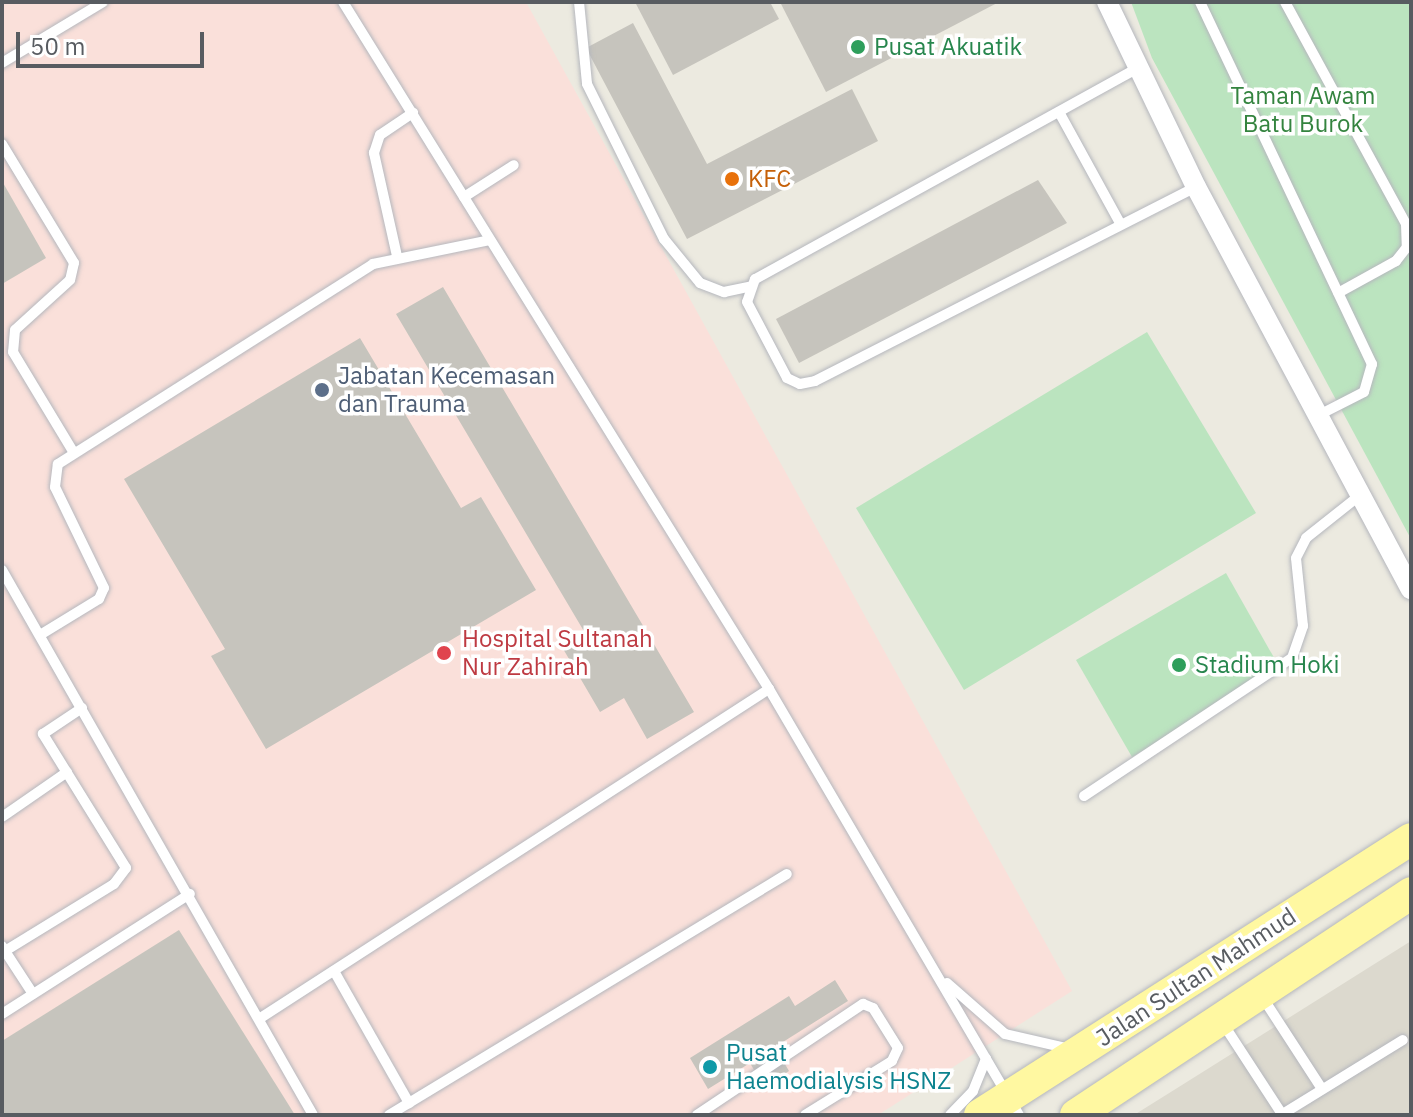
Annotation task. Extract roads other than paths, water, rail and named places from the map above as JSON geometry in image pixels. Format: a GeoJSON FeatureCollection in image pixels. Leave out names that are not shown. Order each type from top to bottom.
{"type":"FeatureCollection","features":[{"type":"Feature","properties":{"kind":"main road","name":"Jalan Sultan Mahmud"},"geometry":{"type":"LineString","coordinates":[[980,1115],[1013,1106],[1081,1051],[1411,839]]}},
{"type":"Feature","properties":{"kind":"main road","name":"Jalan Sultan Mahmud"},"geometry":{"type":"LineString","coordinates":[[1076,1115],[1411,893]]}},
{"type":"Feature","properties":{"kind":"street"},"geometry":{"type":"LineString","coordinates":[[1107,2],[1136,69],[1196,187],[1411,589]]}},
{"type":"Feature","properties":{"kind":"lane"},"geometry":{"type":"LineString","coordinates":[[2,63],[103,2]]}},
{"type":"Feature","properties":{"kind":"lane"},"geometry":{"type":"LineString","coordinates":[[343,2],[769,689],[1013,1106]]}},
{"type":"Feature","properties":{"kind":"lane"},"geometry":{"type":"LineString","coordinates":[[579,2],[587,84],[664,239],[700,283],[724,292],[748,287],[1136,69]]}},
{"type":"Feature","properties":{"kind":"lane"},"geometry":{"type":"LineString","coordinates":[[1200,2],[1372,364],[1371,380],[1364,392],[1317,416]]}},
{"type":"Feature","properties":{"kind":"lane"},"geometry":{"type":"LineString","coordinates":[[1285,2],[1406,224],[1407,247],[1396,261],[1338,293]]}},
{"type":"Feature","properties":{"kind":"lane"},"geometry":{"type":"LineString","coordinates":[[1059,112],[1120,223]]}},
{"type":"Feature","properties":{"kind":"lane"},"geometry":{"type":"LineString","coordinates":[[397,256],[374,153],[380,135],[413,113]]}},
{"type":"Feature","properties":{"kind":"lane"},"geometry":{"type":"LineString","coordinates":[[2,144],[74,263],[70,280],[15,330],[13,352],[74,453]]}},
{"type":"Feature","properties":{"kind":"lane"},"geometry":{"type":"LineString","coordinates":[[464,197],[514,165]]}},
{"type":"Feature","properties":{"kind":"lane"},"geometry":{"type":"LineString","coordinates":[[748,287],[747,302],[787,378],[800,384],[1196,187]]}},
{"type":"Feature","properties":{"kind":"lane"},"geometry":{"type":"LineString","coordinates":[[40,635],[99,599],[104,588],[55,487],[58,464],[373,264],[397,256],[490,240]]}},
{"type":"Feature","properties":{"kind":"lane"},"geometry":{"type":"LineString","coordinates":[[1084,796],[1292,658],[1303,626],[1296,558],[1306,538],[1360,495]]}},
{"type":"Feature","properties":{"kind":"lane"},"geometry":{"type":"LineString","coordinates":[[2,570],[6,583],[40,635],[262,1017],[313,1115]]}},
{"type":"Feature","properties":{"kind":"lane"},"geometry":{"type":"LineString","coordinates":[[262,1017],[769,689]]}},
{"type":"Feature","properties":{"kind":"lane"},"geometry":{"type":"LineString","coordinates":[[33,994],[4,948],[114,884],[126,868],[43,734],[82,708]]}},
{"type":"Feature","properties":{"kind":"lane"},"geometry":{"type":"LineString","coordinates":[[2,817],[67,772]]}},
{"type":"Feature","properties":{"kind":"lane"},"geometry":{"type":"LineString","coordinates":[[389,1115],[787,874]]}},
{"type":"Feature","properties":{"kind":"lane"},"geometry":{"type":"LineString","coordinates":[[2,1014],[190,894]]}},
{"type":"Feature","properties":{"kind":"lane"},"geometry":{"type":"LineString","coordinates":[[334,971],[409,1103]]}},
{"type":"Feature","properties":{"kind":"lane"},"geometry":{"type":"LineString","coordinates":[[939,977],[1005,1034],[1081,1051]]}},
{"type":"Feature","properties":{"kind":"lane"},"geometry":{"type":"LineString","coordinates":[[1260,993],[1322,1089]]}},
{"type":"Feature","properties":{"kind":"lane"},"geometry":{"type":"LineString","coordinates":[[697,1115],[863,1004],[873,1008],[898,1048],[892,1061],[805,1115]]}},
{"type":"Feature","properties":{"kind":"lane"},"geometry":{"type":"LineString","coordinates":[[1221,1019],[1282,1115],[1403,1040]]}},
{"type":"Feature","properties":{"kind":"lane"},"geometry":{"type":"LineString","coordinates":[[950,1115],[973,1091],[986,1058]]}},
{"type":"Feature","properties":{"kind":"place","name":"Pusat Akuatik"},"geometry":{"type":"Point","coordinates":[858,47]}},
{"type":"Feature","properties":{"kind":"place","name":"KFC"},"geometry":{"type":"Point","coordinates":[732,179]}},
{"type":"Feature","properties":{"kind":"place","name":"Jabatan Kecemasan dan Trauma"},"geometry":{"type":"Point","coordinates":[322,390]}},
{"type":"Feature","properties":{"kind":"place","name":"Hospital Sultanah Nur Zahirah"},"geometry":{"type":"Point","coordinates":[444,653]}},
{"type":"Feature","properties":{"kind":"place","name":"Stadium Hoki"},"geometry":{"type":"Point","coordinates":[1179,665]}},
{"type":"Feature","properties":{"kind":"place","name":"Pusat Haemodialysis HSNZ"},"geometry":{"type":"Point","coordinates":[710,1067]}},
{"type":"Feature","properties":{"kind":"park label","name":"Taman Awam Batu Burok"},"geometry":{"type":"Point","coordinates":[1303,110]}}]}
